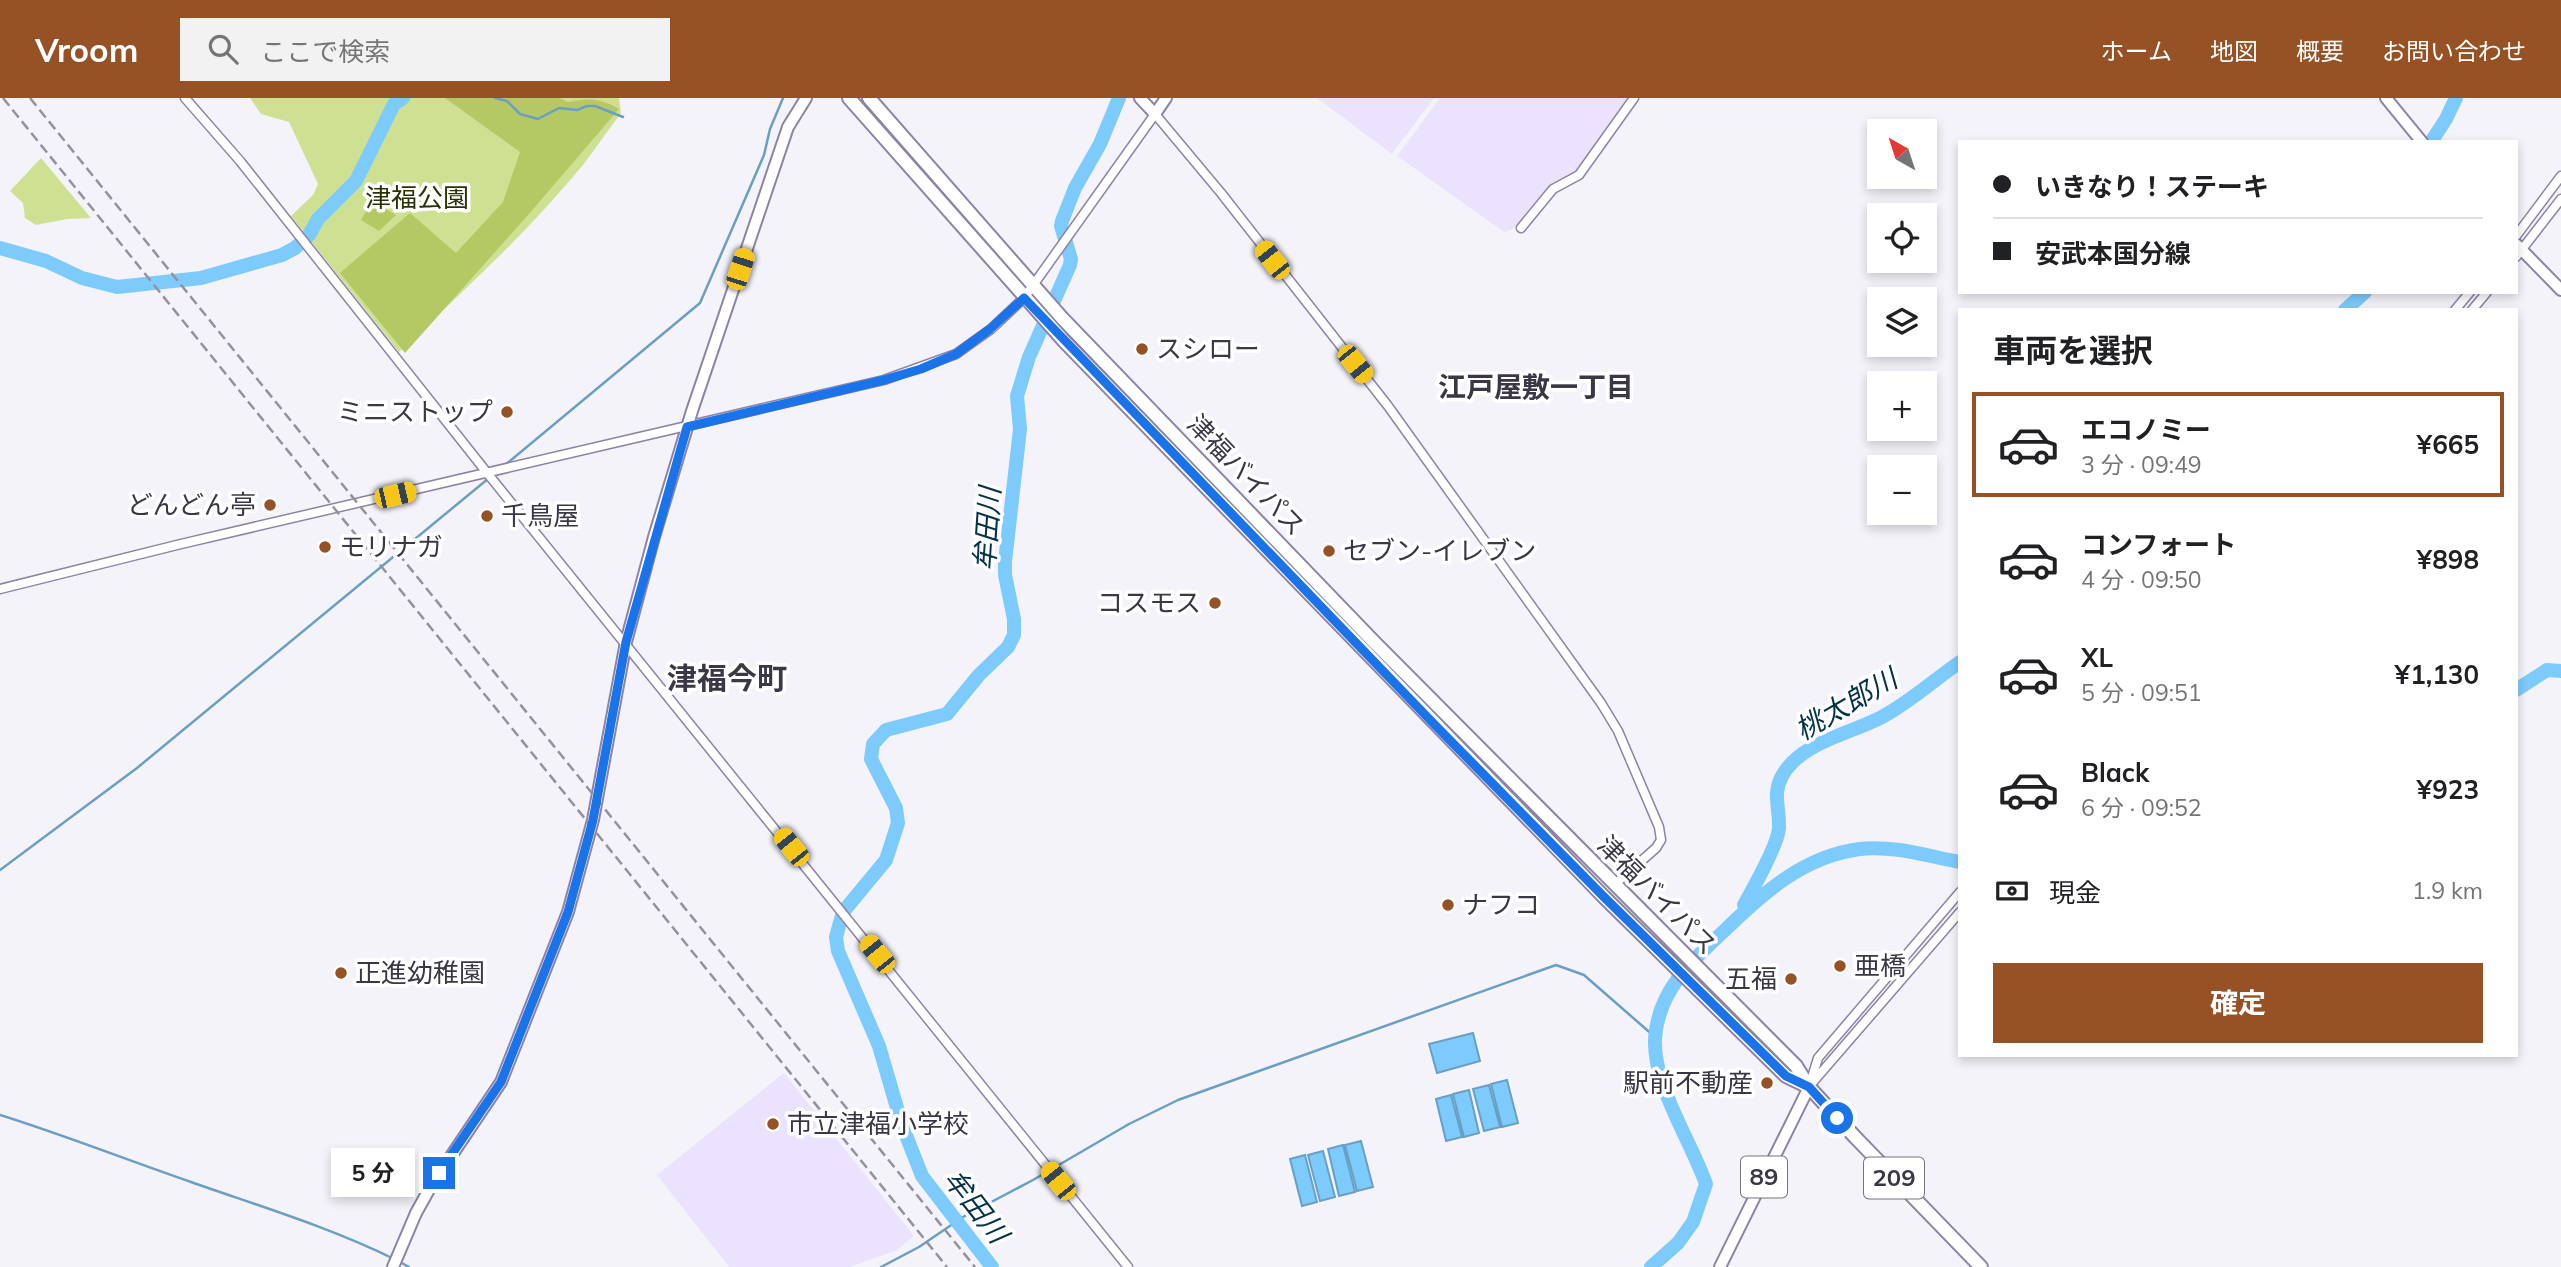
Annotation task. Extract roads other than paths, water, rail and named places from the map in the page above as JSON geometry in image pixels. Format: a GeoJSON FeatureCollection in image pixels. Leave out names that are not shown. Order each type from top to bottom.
{"type":"FeatureCollection","features":[{"type":"Feature","properties":{"kind":"highway","name":"津福バイパス"},"geometry":{"type":"LineString","coordinates":[[849,98],[1024,298],[1381,669],[1786,1076],[1809,1087]]}},
{"type":"Feature","properties":{"kind":"highway","name":"津福バイパス"},"geometry":{"type":"LineString","coordinates":[[869,98],[1032,285],[1375,643],[1796,1066],[1809,1087]]}},
{"type":"Feature","properties":{"kind":"highway","name":"209"},"geometry":{"type":"LineString","coordinates":[[1809,1087],[1981,1267]]}},
{"type":"Feature","properties":{"kind":"main road"},"geometry":{"type":"LineString","coordinates":[[393,1267],[416,1213],[431,1186],[501,1082],[568,912],[593,820],[626,642],[687,427],[788,127],[806,98]]}},
{"type":"Feature","properties":{"kind":"main road"},"geometry":{"type":"LineString","coordinates":[[1140,98],[1155,114],[1166,98]]}},
{"type":"Feature","properties":{"kind":"main road"},"geometry":{"type":"LineString","coordinates":[[2386,98],[2420,139]]}},
{"type":"Feature","properties":{"kind":"main road"},"geometry":{"type":"LineString","coordinates":[[2519,250],[2561,290]]}},
{"type":"Feature","properties":{"kind":"main road","name":"89"},"geometry":{"type":"LineString","coordinates":[[1720,1267],[1809,1087]]}},
{"type":"Feature","properties":{"kind":"street"},"geometry":{"type":"LineString","coordinates":[[185,98],[240,161],[488,474],[1128,1267]]}},
{"type":"Feature","properties":{"kind":"street"},"geometry":{"type":"LineString","coordinates":[[1521,228],[1553,189],[1579,175],[1634,98]]}},
{"type":"Feature","properties":{"kind":"street"},"geometry":{"type":"LineString","coordinates":[[0,589],[181,544],[884,380],[921,369],[956,354],[990,329],[1024,298],[1155,114],[1221,193],[1388,406],[1607,712],[1618,731],[1659,827],[1661,840],[1656,848],[1614,885]]}},
{"type":"Feature","properties":{"kind":"street"},"geometry":{"type":"LineString","coordinates":[[2518,233],[2561,176]]}},
{"type":"Feature","properties":{"kind":"street"},"geometry":{"type":"LineString","coordinates":[[2519,250],[2561,199]]}},
{"type":"Feature","properties":{"kind":"street"},"geometry":{"type":"LineString","coordinates":[[2457,308],[2468,294]]}},
{"type":"Feature","properties":{"kind":"street"},"geometry":{"type":"LineString","coordinates":[[2474,308],[2485,294]]}},
{"type":"Feature","properties":{"kind":"street"},"geometry":{"type":"LineString","coordinates":[[1809,1087],[1818,1058],[1958,894]]}},
{"type":"Feature","properties":{"kind":"street"},"geometry":{"type":"LineString","coordinates":[[1809,1087],[1958,914]]}},
{"type":"Feature","properties":{"kind":"water"},"geometry":{"type":"Polygon","coordinates":[[[1473,1033],[1480,1061],[1437,1073],[1429,1044],[1473,1033]]]}},
{"type":"Feature","properties":{"kind":"water"},"geometry":{"type":"Polygon","coordinates":[[[1507,1080],[1518,1123],[1502,1127],[1491,1084],[1507,1080]]]}},
{"type":"Feature","properties":{"kind":"water"},"geometry":{"type":"Polygon","coordinates":[[[1489,1085],[1500,1127],[1484,1131],[1473,1089],[1489,1085]]]}},
{"type":"Feature","properties":{"kind":"water"},"geometry":{"type":"Polygon","coordinates":[[[1469,1090],[1479,1133],[1464,1137],[1453,1094],[1469,1090]]]}},
{"type":"Feature","properties":{"kind":"water"},"geometry":{"type":"Polygon","coordinates":[[[1451,1095],[1462,1137],[1446,1141],[1436,1099],[1451,1095]]]}},
{"type":"Feature","properties":{"kind":"water"},"geometry":{"type":"Polygon","coordinates":[[[1361,1141],[1373,1187],[1357,1191],[1345,1145],[1361,1141]]]}},
{"type":"Feature","properties":{"kind":"water"},"geometry":{"type":"Polygon","coordinates":[[[1343,1145],[1355,1192],[1339,1196],[1328,1149],[1343,1145]]]}},
{"type":"Feature","properties":{"kind":"water"},"geometry":{"type":"Polygon","coordinates":[[[1323,1151],[1335,1197],[1320,1201],[1308,1155],[1323,1151]]]}},
{"type":"Feature","properties":{"kind":"water"},"geometry":{"type":"Polygon","coordinates":[[[1305,1155],[1317,1202],[1302,1206],[1290,1159],[1305,1155]]]}},
{"type":"Feature","properties":{"kind":"waterway"},"geometry":{"type":"LineString","coordinates":[[0,248],[46,261],[82,278],[117,287],[201,278],[282,255],[295,248],[309,235],[318,219],[356,181],[394,104],[403,98]]}},
{"type":"Feature","properties":{"kind":"waterway"},"geometry":{"type":"LineString","coordinates":[[495,98],[507,101],[520,114],[538,119],[559,108],[577,110],[587,106],[595,106],[623,117]]}},
{"type":"Feature","properties":{"kind":"waterway"},"geometry":{"type":"LineString","coordinates":[[505,465],[700,303],[764,155],[770,129],[783,98]]}},
{"type":"Feature","properties":{"kind":"waterway","name":"牟田川"},"geometry":{"type":"LineString","coordinates":[[992,1267],[922,1176],[902,1125],[879,1046],[838,951],[836,937],[843,912],[886,860],[898,823],[896,808],[871,759],[873,744],[886,730],[947,714],[979,675],[1008,647],[1014,635],[1005,562],[1020,429],[1017,396],[1029,357],[1070,265],[1062,221],[1075,188],[1100,144],[1119,98]]}},
{"type":"Feature","properties":{"kind":"waterway","name":"桃太郎川"},"geometry":{"type":"LineString","coordinates":[[2432,140],[2456,98]]}},
{"type":"Feature","properties":{"kind":"waterway","name":"桃太郎川"},"geometry":{"type":"LineString","coordinates":[[2347,308],[2363,294]]}},
{"type":"Feature","properties":{"kind":"waterway"},"geometry":{"type":"LineString","coordinates":[[0,870],[137,768],[489,478]]}},
{"type":"Feature","properties":{"kind":"waterway","name":"桃太郎川"},"geometry":{"type":"LineString","coordinates":[[1744,905],[1778,836],[1777,789],[1790,764],[1827,740],[1892,711],[1958,664]]}},
{"type":"Feature","properties":{"kind":"waterway"},"geometry":{"type":"LineString","coordinates":[[2518,689],[2547,670],[2561,671]]}},
{"type":"Feature","properties":{"kind":"waterway"},"geometry":{"type":"LineString","coordinates":[[1651,1267],[1678,1243],[1693,1222],[1706,1184],[1666,1094],[1656,1057],[1658,1022],[1670,991],[1679,978],[1689,965],[1754,903],[1786,878],[1821,859],[1860,849],[1885,848],[1958,862]]}},
{"type":"Feature","properties":{"kind":"waterway"},"geometry":{"type":"LineString","coordinates":[[881,1267],[919,1247],[963,1217],[1129,1124],[1178,1100],[1556,965],[1584,975],[1655,1037]]}},
{"type":"Feature","properties":{"kind":"waterway"},"geometry":{"type":"LineString","coordinates":[[0,1115],[294,1218],[394,1259]]}},
{"type":"Feature","properties":{"kind":"waterway"},"geometry":{"type":"LineString","coordinates":[[400,1262],[409,1267]]}},
{"type":"Feature","properties":{"kind":"railway"},"geometry":{"type":"LineString","coordinates":[[3,98],[947,1267]]}},
{"type":"Feature","properties":{"kind":"railway"},"geometry":{"type":"LineString","coordinates":[[30,98],[975,1267]]}},
{"type":"Feature","properties":{"kind":"place","name":"スシロー"},"geometry":{"type":"Point","coordinates":[1142,349]}},
{"type":"Feature","properties":{"kind":"place","name":"ミニストップ"},"geometry":{"type":"Point","coordinates":[507,412]}},
{"type":"Feature","properties":{"kind":"place","name":"どんどん亭"},"geometry":{"type":"Point","coordinates":[270,505]}},
{"type":"Feature","properties":{"kind":"place","name":"千鳥屋"},"geometry":{"type":"Point","coordinates":[487,516]}},
{"type":"Feature","properties":{"kind":"place","name":"モリナガ"},"geometry":{"type":"Point","coordinates":[325,547]}},
{"type":"Feature","properties":{"kind":"place","name":"セブン-イレブン"},"geometry":{"type":"Point","coordinates":[1329,551]}},
{"type":"Feature","properties":{"kind":"place","name":"コスモス"},"geometry":{"type":"Point","coordinates":[1215,603]}},
{"type":"Feature","properties":{"kind":"place","name":"ナフコ"},"geometry":{"type":"Point","coordinates":[1448,905]}},
{"type":"Feature","properties":{"kind":"place","name":"亜橋"},"geometry":{"type":"Point","coordinates":[1840,966]}},
{"type":"Feature","properties":{"kind":"place","name":"正進幼稚園"},"geometry":{"type":"Point","coordinates":[341,973]}},
{"type":"Feature","properties":{"kind":"place","name":"五福"},"geometry":{"type":"Point","coordinates":[1791,979]}},
{"type":"Feature","properties":{"kind":"place","name":"駅前不動産"},"geometry":{"type":"Point","coordinates":[1767,1083]}},
{"type":"Feature","properties":{"kind":"place","name":"市立津福小学校"},"geometry":{"type":"Point","coordinates":[773,1124]}},
{"type":"Feature","properties":{"kind":"district","name":"江戸屋敷一丁目"},"geometry":{"type":"Point","coordinates":[1536,387]}},
{"type":"Feature","properties":{"kind":"district","name":"津福今町"},"geometry":{"type":"Point","coordinates":[727,679]}},
{"type":"Feature","properties":{"kind":"park label","name":"津福公園"},"geometry":{"type":"Point","coordinates":[417,198]}}]}
